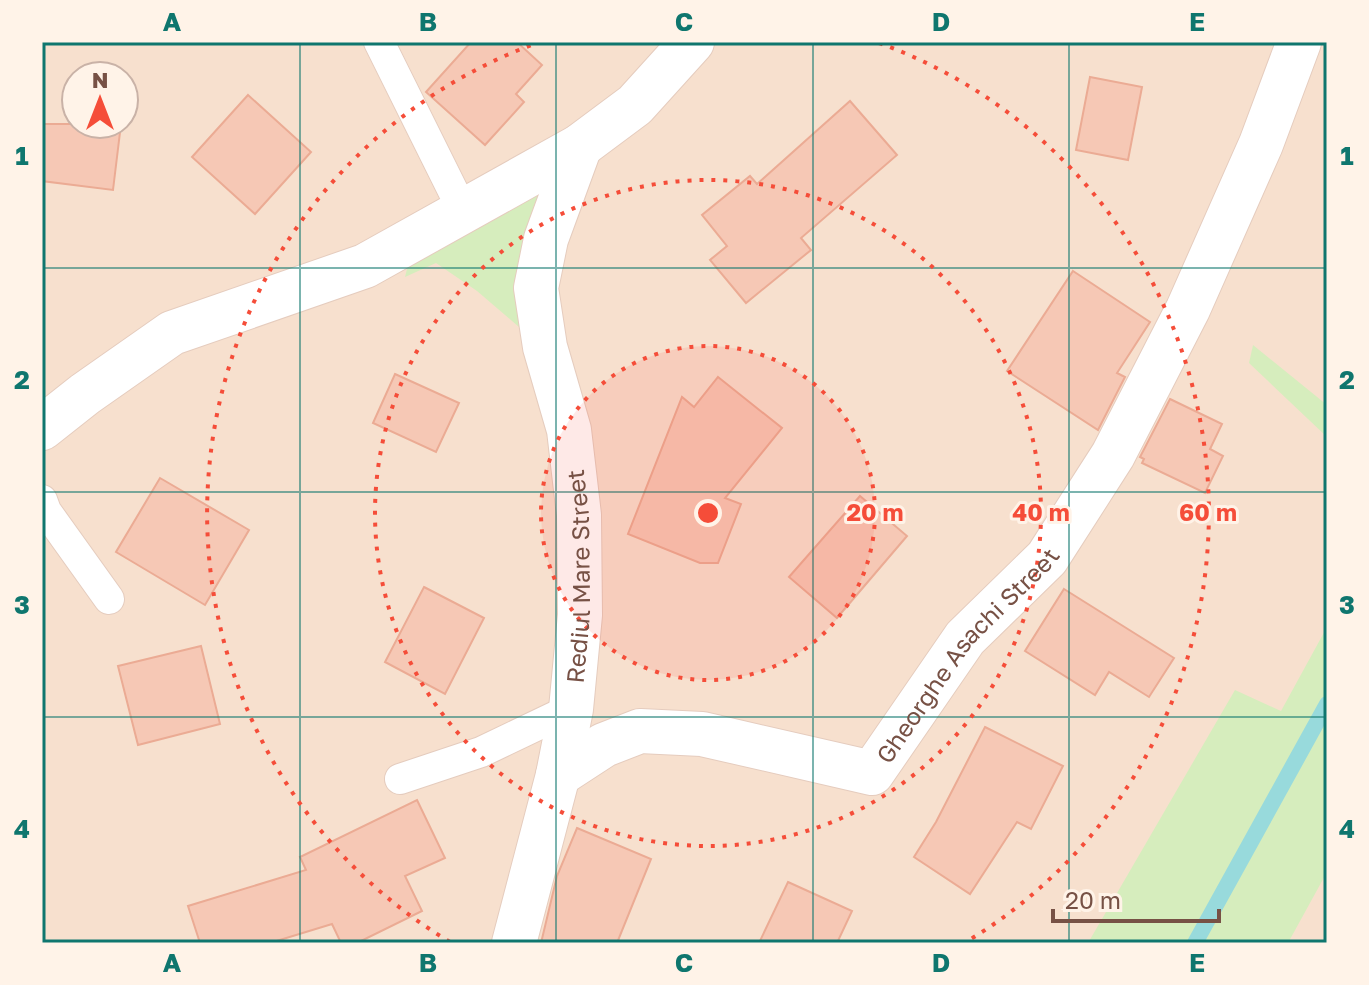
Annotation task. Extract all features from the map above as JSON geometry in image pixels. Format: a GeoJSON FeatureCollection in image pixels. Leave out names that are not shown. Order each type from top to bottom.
{"type":"FeatureCollection","features":[{"type":"Feature","properties":{"kind":"street"},"geometry":{"type":"LineString","coordinates":[[42,428],[172,333],[365,266],[580,146],[635,105],[692,42]]}},
{"type":"Feature","properties":{"kind":"street","name":"Gheorghe Asachi Street"},"geometry":{"type":"LineString","coordinates":[[558,775],[604,745],[640,731],[702,734],[872,773],[965,638],[1047,558],[1113,455],[1188,309],[1261,144],[1299,42]]}},
{"type":"Feature","properties":{"kind":"street","name":"Rediul Mare Street"},"geometry":{"type":"LineString","coordinates":[[558,775],[571,709],[580,615],[579,515],[569,430],[545,347],[536,288],[546,239],[580,146]]}},
{"type":"Feature","properties":{"kind":"street"},"geometry":{"type":"LineString","coordinates":[[514,943],[558,775]]}},
{"type":"Feature","properties":{"kind":"lane"},"geometry":{"type":"LineString","coordinates":[[379,42],[464,213]]}},
{"type":"Feature","properties":{"kind":"lane"},"geometry":{"type":"LineString","coordinates":[[42,500],[46,511],[109,599]]}},
{"type":"Feature","properties":{"kind":"lane"},"geometry":{"type":"LineString","coordinates":[[400,779],[481,752],[571,709]]}},
{"type":"Feature","properties":{"kind":"shaded area"},"geometry":{"type":"Polygon","coordinates":[[[42,42],[1327,42],[1327,943],[42,943],[42,42]]]}},
{"type":"Feature","properties":{"kind":"green space"},"geometry":{"type":"Polygon","coordinates":[[[562,169],[519,282],[519,327],[477,291],[436,263],[405,277],[409,261],[562,169]]]}},
{"type":"Feature","properties":{"kind":"green space"},"geometry":{"type":"Polygon","coordinates":[[[1253,345],[1327,405],[1327,437],[1249,363],[1253,345]]]}},
{"type":"Feature","properties":{"kind":"green space"},"geometry":{"type":"Polygon","coordinates":[[[1327,627],[1327,872],[1288,943],[1088,943],[1235,690],[1281,711],[1327,627]]]}},
{"type":"Feature","properties":{"kind":"building"},"geometry":{"type":"Polygon","coordinates":[[[471,42],[517,42],[542,65],[516,94],[524,102],[485,145],[426,92],[471,42]]]}},
{"type":"Feature","properties":{"kind":"building"},"geometry":{"type":"Polygon","coordinates":[[[1090,77],[1142,87],[1128,160],[1076,150],[1090,77]]]}},
{"type":"Feature","properties":{"kind":"building"},"geometry":{"type":"Polygon","coordinates":[[[248,95],[311,152],[255,214],[192,157],[248,95]]]}},
{"type":"Feature","properties":{"kind":"building"},"geometry":{"type":"Polygon","coordinates":[[[850,101],[897,155],[801,238],[811,250],[746,303],[710,260],[727,246],[702,215],[750,176],[757,184],[850,101]]]}},
{"type":"Feature","properties":{"kind":"building"},"geometry":{"type":"Polygon","coordinates":[[[42,124],[60,124],[60,140],[119,140],[113,190],[42,181],[42,124]]]}},
{"type":"Feature","properties":{"kind":"building"},"geometry":{"type":"Polygon","coordinates":[[[1073,271],[1150,322],[1117,373],[1125,377],[1098,430],[1007,371],[1073,271]]]}},
{"type":"Feature","properties":{"kind":"building"},"geometry":{"type":"Polygon","coordinates":[[[395,374],[459,403],[436,452],[373,423],[395,374]]]}},
{"type":"Feature","properties":{"kind":"building"},"geometry":{"type":"Polygon","coordinates":[[[718,377],[782,428],[725,498],[741,504],[718,563],[700,563],[628,534],[682,397],[694,407],[718,377]]]}},
{"type":"Feature","properties":{"kind":"building"},"geometry":{"type":"Polygon","coordinates":[[[1170,399],[1222,424],[1210,449],[1223,456],[1205,493],[1142,463],[1144,459],[1140,457],[1170,399]]]}},
{"type":"Feature","properties":{"kind":"building"},"geometry":{"type":"Polygon","coordinates":[[[160,478],[249,530],[205,605],[116,552],[160,478]]]}},
{"type":"Feature","properties":{"kind":"building"},"geometry":{"type":"Polygon","coordinates":[[[860,496],[907,536],[837,618],[789,577],[860,496]]]}},
{"type":"Feature","properties":{"kind":"building"},"geometry":{"type":"Polygon","coordinates":[[[424,587],[484,618],[445,694],[385,662],[424,587]]]}},
{"type":"Feature","properties":{"kind":"building"},"geometry":{"type":"Polygon","coordinates":[[[1064,589],[1174,658],[1149,697],[1109,672],[1095,695],[1025,651],[1064,589]]]}},
{"type":"Feature","properties":{"kind":"building"},"geometry":{"type":"Polygon","coordinates":[[[201,646],[220,724],[138,745],[118,666],[201,646]]]}},
{"type":"Feature","properties":{"kind":"building"},"geometry":{"type":"Polygon","coordinates":[[[985,727],[1063,766],[1031,829],[1017,822],[970,894],[914,857],[936,822],[985,727]]]}},
{"type":"Feature","properties":{"kind":"building"},"geometry":{"type":"Polygon","coordinates":[[[417,800],[445,858],[405,876],[422,911],[357,943],[341,943],[332,924],[270,943],[200,943],[188,906],[306,870],[300,857],[417,800]]]}},
{"type":"Feature","properties":{"kind":"building"},"geometry":{"type":"Polygon","coordinates":[[[577,828],[651,859],[617,943],[541,943],[557,876],[577,828]]]}},
{"type":"Feature","properties":{"kind":"building"},"geometry":{"type":"Polygon","coordinates":[[[788,882],[852,911],[837,943],[759,943],[788,882]]]}},
{"type":"Feature","properties":{"kind":"waterway"},"geometry":{"type":"LineString","coordinates":[[1195,943],[1327,704]]}}]}
